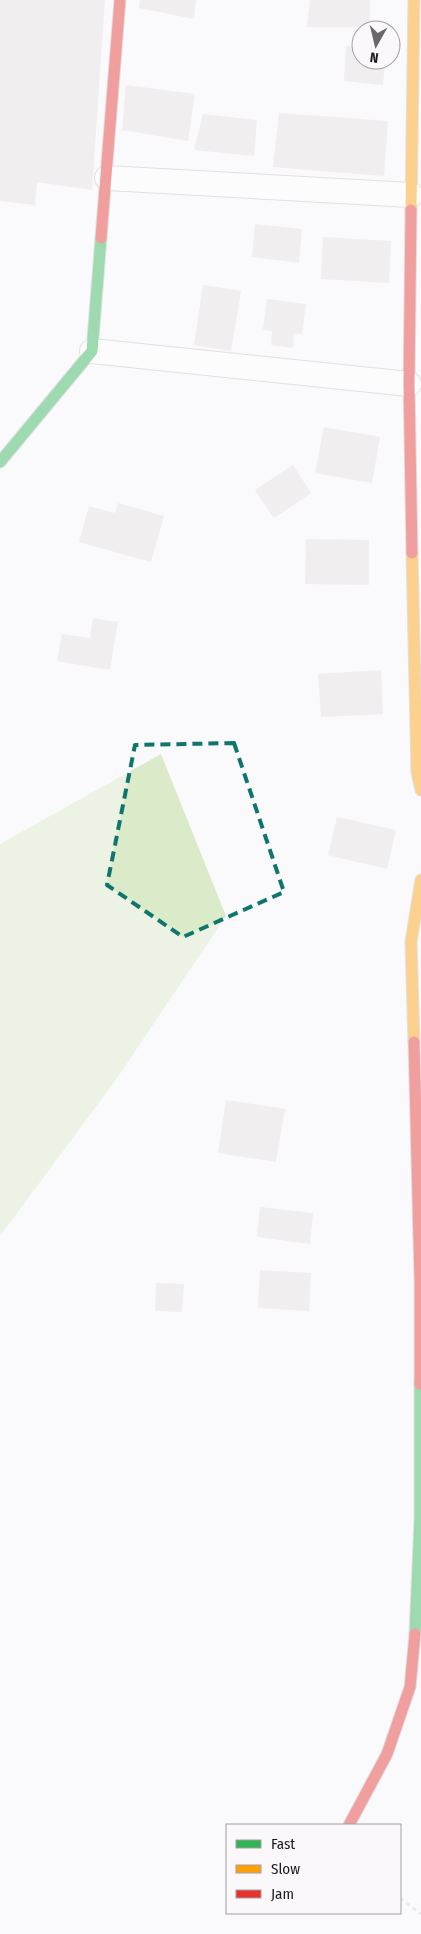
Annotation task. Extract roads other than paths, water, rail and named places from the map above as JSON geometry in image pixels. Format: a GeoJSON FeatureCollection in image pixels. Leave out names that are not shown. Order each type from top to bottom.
{"type":"FeatureCollection","features":[{"type":"Feature","properties":{"kind":"street"},"geometry":{"type":"LineString","coordinates":[[0,462],[92,351],[120,0]]}},
{"type":"Feature","properties":{"kind":"street"},"geometry":{"type":"LineString","coordinates":[[414,0],[409,384],[417,772],[421,790]]}},
{"type":"Feature","properties":{"kind":"street"},"geometry":{"type":"LineString","coordinates":[[106,178],[411,195]]}},
{"type":"Feature","properties":{"kind":"street"},"geometry":{"type":"LineString","coordinates":[[92,351],[409,384]]}},
{"type":"Feature","properties":{"kind":"street"},"geometry":{"type":"LineString","coordinates":[[350,1824],[387,1754],[410,1687],[416,1624],[420,1520],[420,1281],[411,942],[421,880]]}}]}
